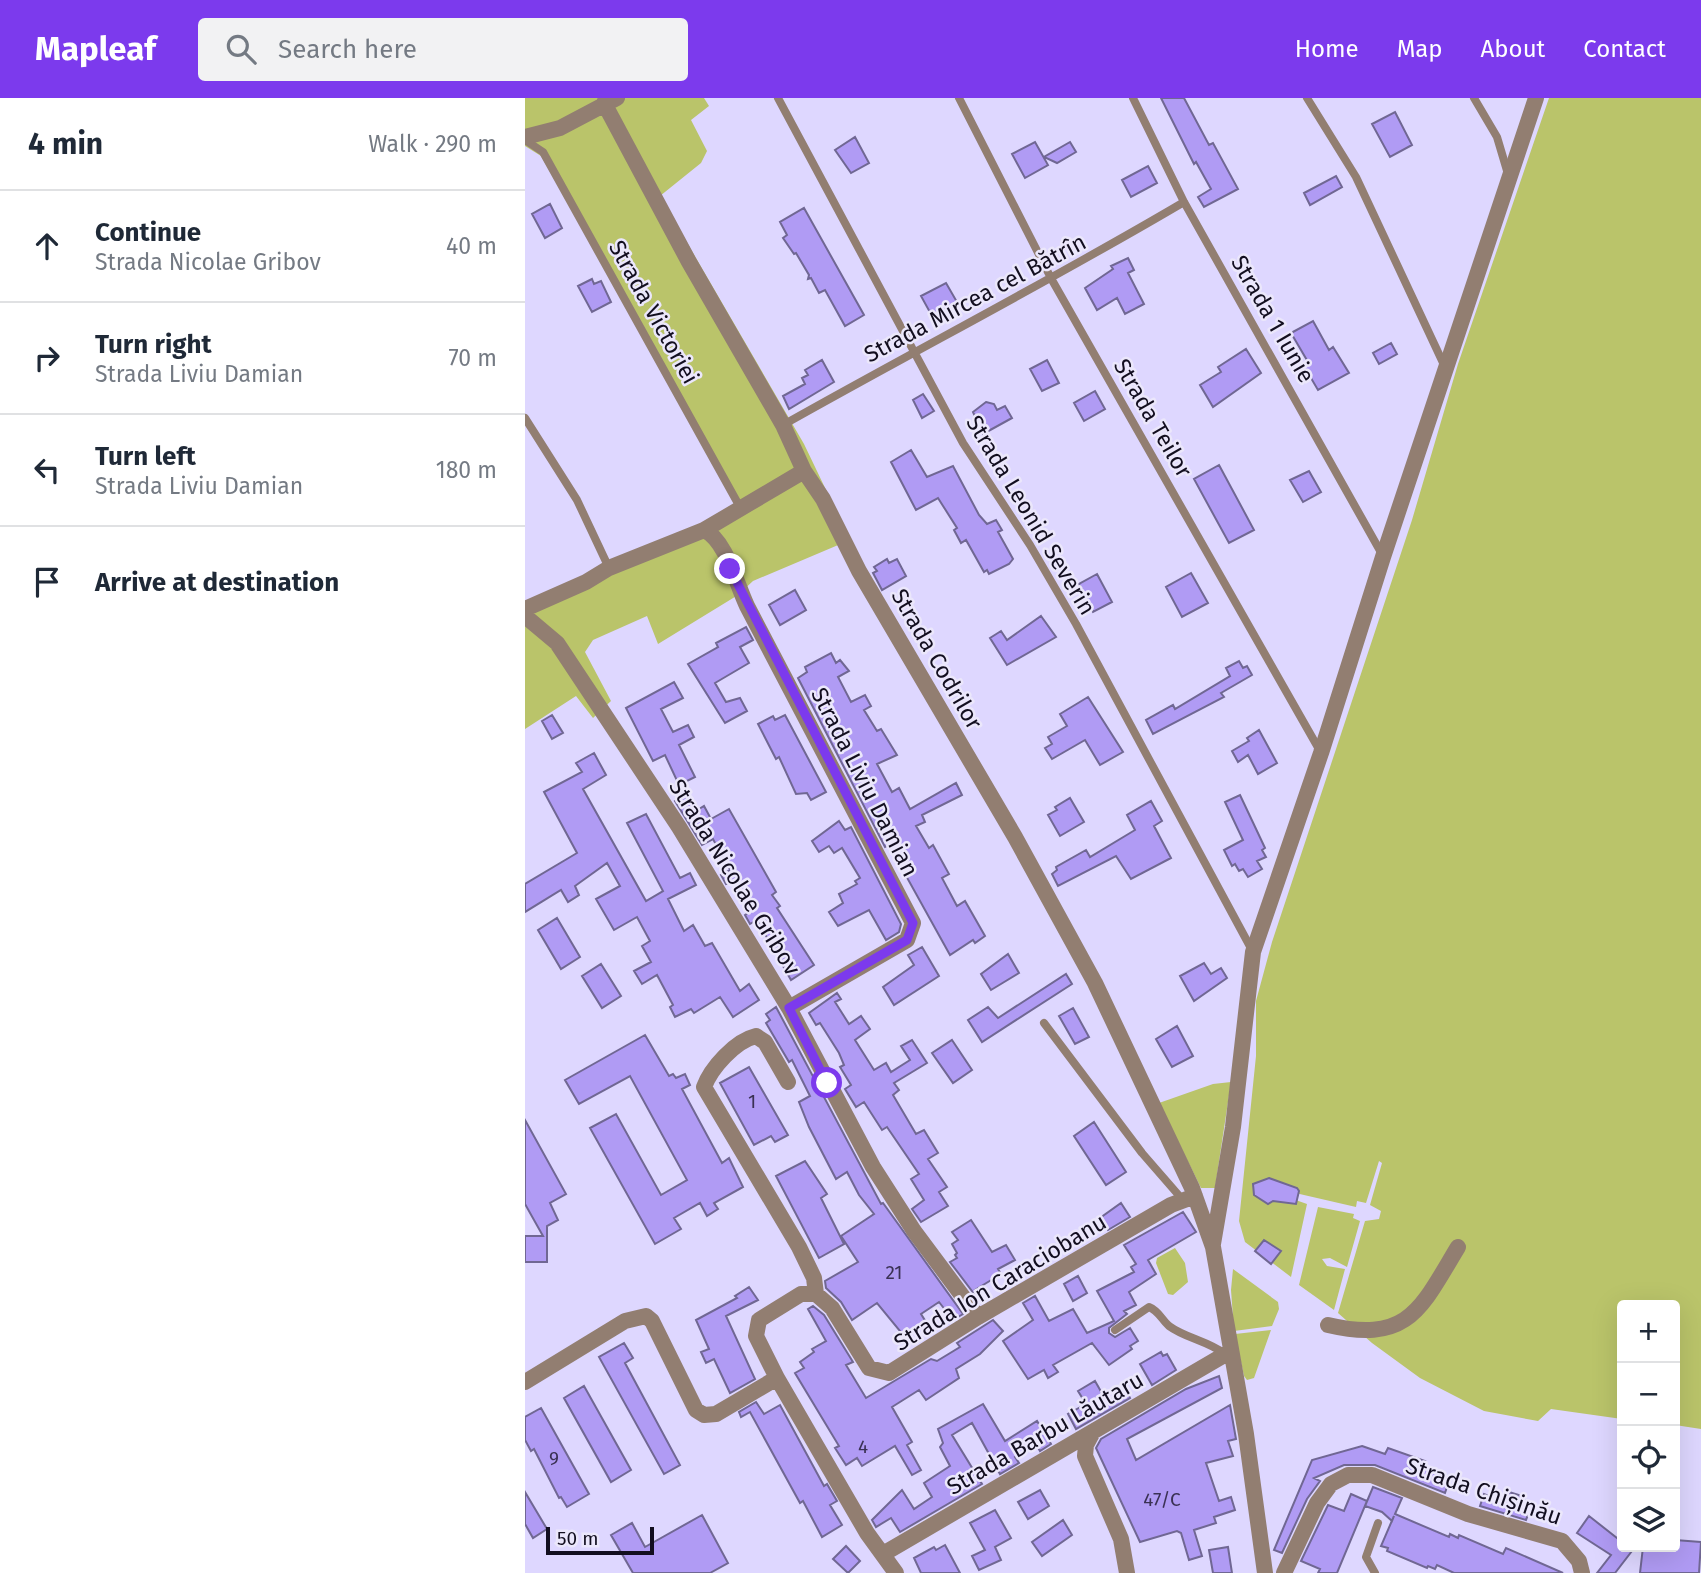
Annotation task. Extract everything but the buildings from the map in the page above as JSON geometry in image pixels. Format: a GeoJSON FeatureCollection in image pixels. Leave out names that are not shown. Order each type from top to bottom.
{"type":"FeatureCollection","features":[{"type":"Feature","properties":{"kind":"street"},"geometry":{"type":"LineString","coordinates":[[1265,1573],[1213,1247],[1233,1127],[1253,952],[1536,98]]}},
{"type":"Feature","properties":{"kind":"street"},"geometry":{"type":"LineString","coordinates":[[525,139],[560,128],[611,100]]}},
{"type":"Feature","properties":{"kind":"street","name":"Strada Codrilor"},"geometry":{"type":"LineString","coordinates":[[611,100],[689,262],[783,425],[804,471],[823,499],[859,571],[1015,837],[1095,983],[1213,1247]]}},
{"type":"Feature","properties":{"kind":"street"},"geometry":{"type":"LineString","coordinates":[[525,609],[586,582],[609,568],[704,530],[804,471]]}},
{"type":"Feature","properties":{"kind":"street","name":"Strada Liviu Damian"},"geometry":{"type":"LineString","coordinates":[[704,530],[715,535],[722,544],[747,606],[913,923],[907,940],[789,1008]]}},
{"type":"Feature","properties":{"kind":"street","name":"Strada Nicolae Gribov"},"geometry":{"type":"LineString","coordinates":[[525,616],[557,643],[731,909],[789,1008],[873,1167],[914,1231],[978,1317]]}},
{"type":"Feature","properties":{"kind":"street","name":"Strada Ion Caraciobanu"},"geometry":{"type":"LineString","coordinates":[[788,1082],[765,1042],[756,1036],[747,1039],[709,1074],[704,1087],[799,1247],[814,1278],[816,1294],[832,1308],[862,1359],[879,1373],[897,1370],[978,1317],[1189,1198]]}},
{"type":"Feature","properties":{"kind":"street"},"geometry":{"type":"LineString","coordinates":[[1328,1325],[1351,1330],[1378,1331],[1406,1321],[1423,1304],[1458,1247]]}},
{"type":"Feature","properties":{"kind":"street"},"geometry":{"type":"LineString","coordinates":[[816,1294],[801,1294],[763,1315],[757,1324],[756,1336],[777,1378],[897,1573]]}},
{"type":"Feature","properties":{"kind":"street"},"geometry":{"type":"LineString","coordinates":[[525,1382],[625,1321],[646,1317],[652,1321],[696,1410],[704,1415],[716,1414],[777,1378]]}},
{"type":"Feature","properties":{"kind":"street","name":"Strada Barbu Lăutaru"},"geometry":{"type":"LineString","coordinates":[[883,1554],[1228,1352]]}},
{"type":"Feature","properties":{"kind":"street"},"geometry":{"type":"LineString","coordinates":[[1093,1432],[1086,1445],[1085,1456],[1121,1539],[1127,1573]]}},
{"type":"Feature","properties":{"kind":"street","name":"Strada Chișinău"},"geometry":{"type":"LineString","coordinates":[[1284,1573],[1317,1503],[1331,1484],[1348,1475],[1372,1475],[1468,1514],[1547,1535],[1570,1548],[1582,1573]]}},
{"type":"Feature","properties":{"kind":"lane","name":"Strada Leonid Severin"},"geometry":{"type":"LineString","coordinates":[[778,98],[963,443],[1030,545],[1076,624],[1253,952]]}},
{"type":"Feature","properties":{"kind":"lane","name":"Strada Teilor"},"geometry":{"type":"LineString","coordinates":[[959,98],[1052,280],[1321,753]]}},
{"type":"Feature","properties":{"kind":"lane","name":"Strada 1 Iunie"},"geometry":{"type":"LineString","coordinates":[[1133,98],[1184,202],[1383,557]]}},
{"type":"Feature","properties":{"kind":"lane"},"geometry":{"type":"LineString","coordinates":[[1307,98],[1356,177],[1447,369]]}},
{"type":"Feature","properties":{"kind":"lane"},"geometry":{"type":"LineString","coordinates":[[1474,98],[1497,137],[1510,180]]}},
{"type":"Feature","properties":{"kind":"lane","name":"Strada Victoriei"},"geometry":{"type":"LineString","coordinates":[[525,139],[543,152],[741,509]]}},
{"type":"Feature","properties":{"kind":"lane","name":"Strada Mircea cel Bătrîn"},"geometry":{"type":"LineString","coordinates":[[783,425],[913,351],[1052,280],[1184,202]]}},
{"type":"Feature","properties":{"kind":"lane"},"geometry":{"type":"LineString","coordinates":[[525,418],[577,499],[609,568]]}},
{"type":"Feature","properties":{"kind":"lane"},"geometry":{"type":"LineString","coordinates":[[1044,1023],[1142,1153],[1189,1198]]}},
{"type":"Feature","properties":{"kind":"lane"},"geometry":{"type":"LineString","coordinates":[[1115,1331],[1149,1307],[1156,1310],[1169,1325],[1228,1352]]}},
{"type":"Feature","properties":{"kind":"lane"},"geometry":{"type":"LineString","coordinates":[[1375,1573],[1366,1557],[1378,1523]]}},
{"type":"Feature","properties":{"kind":"green space"},"geometry":{"type":"Polygon","coordinates":[[[525,98],[704,98],[709,106],[691,120],[707,151],[701,163],[660,196],[804,444],[850,540],[753,581],[738,595],[658,644],[647,616],[593,640],[585,652],[611,701],[593,718],[576,696],[525,729],[525,603],[744,511],[541,156],[525,146],[525,98]]]}},
{"type":"Feature","properties":{"kind":"green space"},"geometry":{"type":"Polygon","coordinates":[[[1549,98],[1701,98],[1701,1429],[1680,1426],[1680,1300],[1617,1300],[1617,1418],[1551,1409],[1538,1421],[1484,1411],[1420,1378],[1372,1343],[1338,1313],[1365,1221],[1379,1219],[1381,1211],[1370,1205],[1382,1163],[1379,1161],[1366,1203],[1357,1201],[1356,1207],[1291,1192],[1290,1198],[1307,1204],[1291,1277],[1245,1242],[1239,1221],[1256,1056],[1256,1001],[1272,942],[1412,520],[1458,364],[1549,98]]]}},
{"type":"Feature","properties":{"kind":"green space"},"geometry":{"type":"Polygon","coordinates":[[[1231,1082],[1215,1188],[1201,1188],[1159,1103],[1213,1084],[1231,1082]]]}},
{"type":"Feature","properties":{"kind":"green space"},"geometry":{"type":"Polygon","coordinates":[[[1318,1207],[1354,1214],[1353,1218],[1360,1221],[1347,1267],[1330,1258],[1322,1259],[1327,1266],[1345,1269],[1334,1310],[1299,1285],[1318,1207]]]}},
{"type":"Feature","properties":{"kind":"green space"},"geometry":{"type":"Polygon","coordinates":[[[1175,1248],[1185,1263],[1188,1282],[1173,1295],[1168,1294],[1156,1263],[1157,1258],[1175,1248]]]}},
{"type":"Feature","properties":{"kind":"green space"},"geometry":{"type":"Polygon","coordinates":[[[1233,1269],[1278,1302],[1279,1309],[1272,1326],[1234,1331],[1231,1290],[1233,1269]]]}},
{"type":"Feature","properties":{"kind":"green space"},"geometry":{"type":"Polygon","coordinates":[[[1271,1330],[1254,1378],[1247,1380],[1235,1334],[1271,1330]]]}},
{"type":"Feature","properties":{"kind":"route"},"geometry":{"type":"LineString","coordinates":[[730,569],[847,801],[913,923],[907,940],[789,1008],[827,1083]]}}]}
